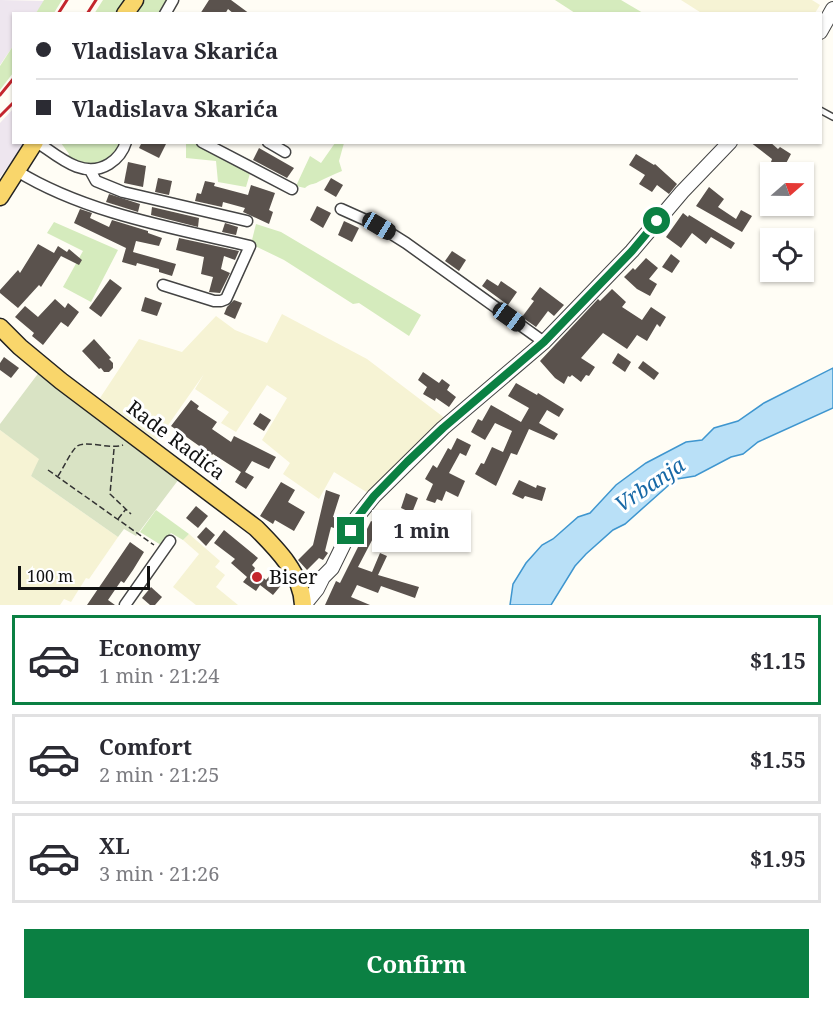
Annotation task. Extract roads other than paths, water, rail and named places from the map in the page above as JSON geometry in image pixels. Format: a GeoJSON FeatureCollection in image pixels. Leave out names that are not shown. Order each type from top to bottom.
{"type":"FeatureCollection","features":[{"type":"Feature","properties":{"kind":"main road"},"geometry":{"type":"LineString","coordinates":[[0,197],[35,144]]}},
{"type":"Feature","properties":{"kind":"main road","name":"Rade Radića"},"geometry":{"type":"LineString","coordinates":[[0,327],[29,355],[256,528],[275,548],[296,578],[302,591],[303,605]]}},
{"type":"Feature","properties":{"kind":"street"},"geometry":{"type":"LineString","coordinates":[[822,28],[833,9]]}},
{"type":"Feature","properties":{"kind":"street"},"geometry":{"type":"LineString","coordinates":[[39,144],[71,165],[90,170],[106,166],[117,158],[125,144]]}},
{"type":"Feature","properties":{"kind":"street"},"geometry":{"type":"LineString","coordinates":[[206,144],[292,189]]}},
{"type":"Feature","properties":{"kind":"street"},"geometry":{"type":"LineString","coordinates":[[271,144],[285,152]]}},
{"type":"Feature","properties":{"kind":"street"},"geometry":{"type":"LineString","coordinates":[[296,578],[312,581],[323,576],[332,568],[357,518],[374,496],[443,428],[544,342],[632,251],[682,192],[728,144]]}},
{"type":"Feature","properties":{"kind":"street"},"geometry":{"type":"LineString","coordinates":[[90,170],[96,181],[115,189],[247,221]]}},
{"type":"Feature","properties":{"kind":"street"},"geometry":{"type":"LineString","coordinates":[[17,171],[51,190],[122,215],[250,246],[226,299],[221,301],[164,285]]}},
{"type":"Feature","properties":{"kind":"street"},"geometry":{"type":"LineString","coordinates":[[342,209],[379,226],[406,243],[544,342]]}},
{"type":"Feature","properties":{"kind":"street"},"geometry":{"type":"LineString","coordinates":[[125,605],[170,541]]}},
{"type":"Feature","properties":{"kind":"street"},"geometry":{"type":"LineString","coordinates":[[303,605],[317,589],[323,576]]}},
{"type":"Feature","properties":{"kind":"water","name":"Vrbanja"},"geometry":{"type":"Polygon","coordinates":[[[833,368],[833,408],[758,442],[743,454],[731,457],[695,476],[677,479],[586,554],[575,566],[551,605],[510,605],[513,584],[526,563],[542,545],[553,539],[578,517],[590,513],[616,485],[646,463],[686,442],[702,440],[714,428],[738,421],[764,403],[833,368]]]}},
{"type":"Feature","properties":{"kind":"railway"},"geometry":{"type":"LineString","coordinates":[[59,12],[67,0]]}},
{"type":"Feature","properties":{"kind":"railway"},"geometry":{"type":"LineString","coordinates":[[88,12],[96,0]]}},
{"type":"Feature","properties":{"kind":"railway"},"geometry":{"type":"LineString","coordinates":[[0,95],[12,80]]}},
{"type":"Feature","properties":{"kind":"railway"},"geometry":{"type":"LineString","coordinates":[[0,116],[12,104]]}},
{"type":"Feature","properties":{"kind":"place","name":"Biser"},"geometry":{"type":"Point","coordinates":[257,577]}}]}
